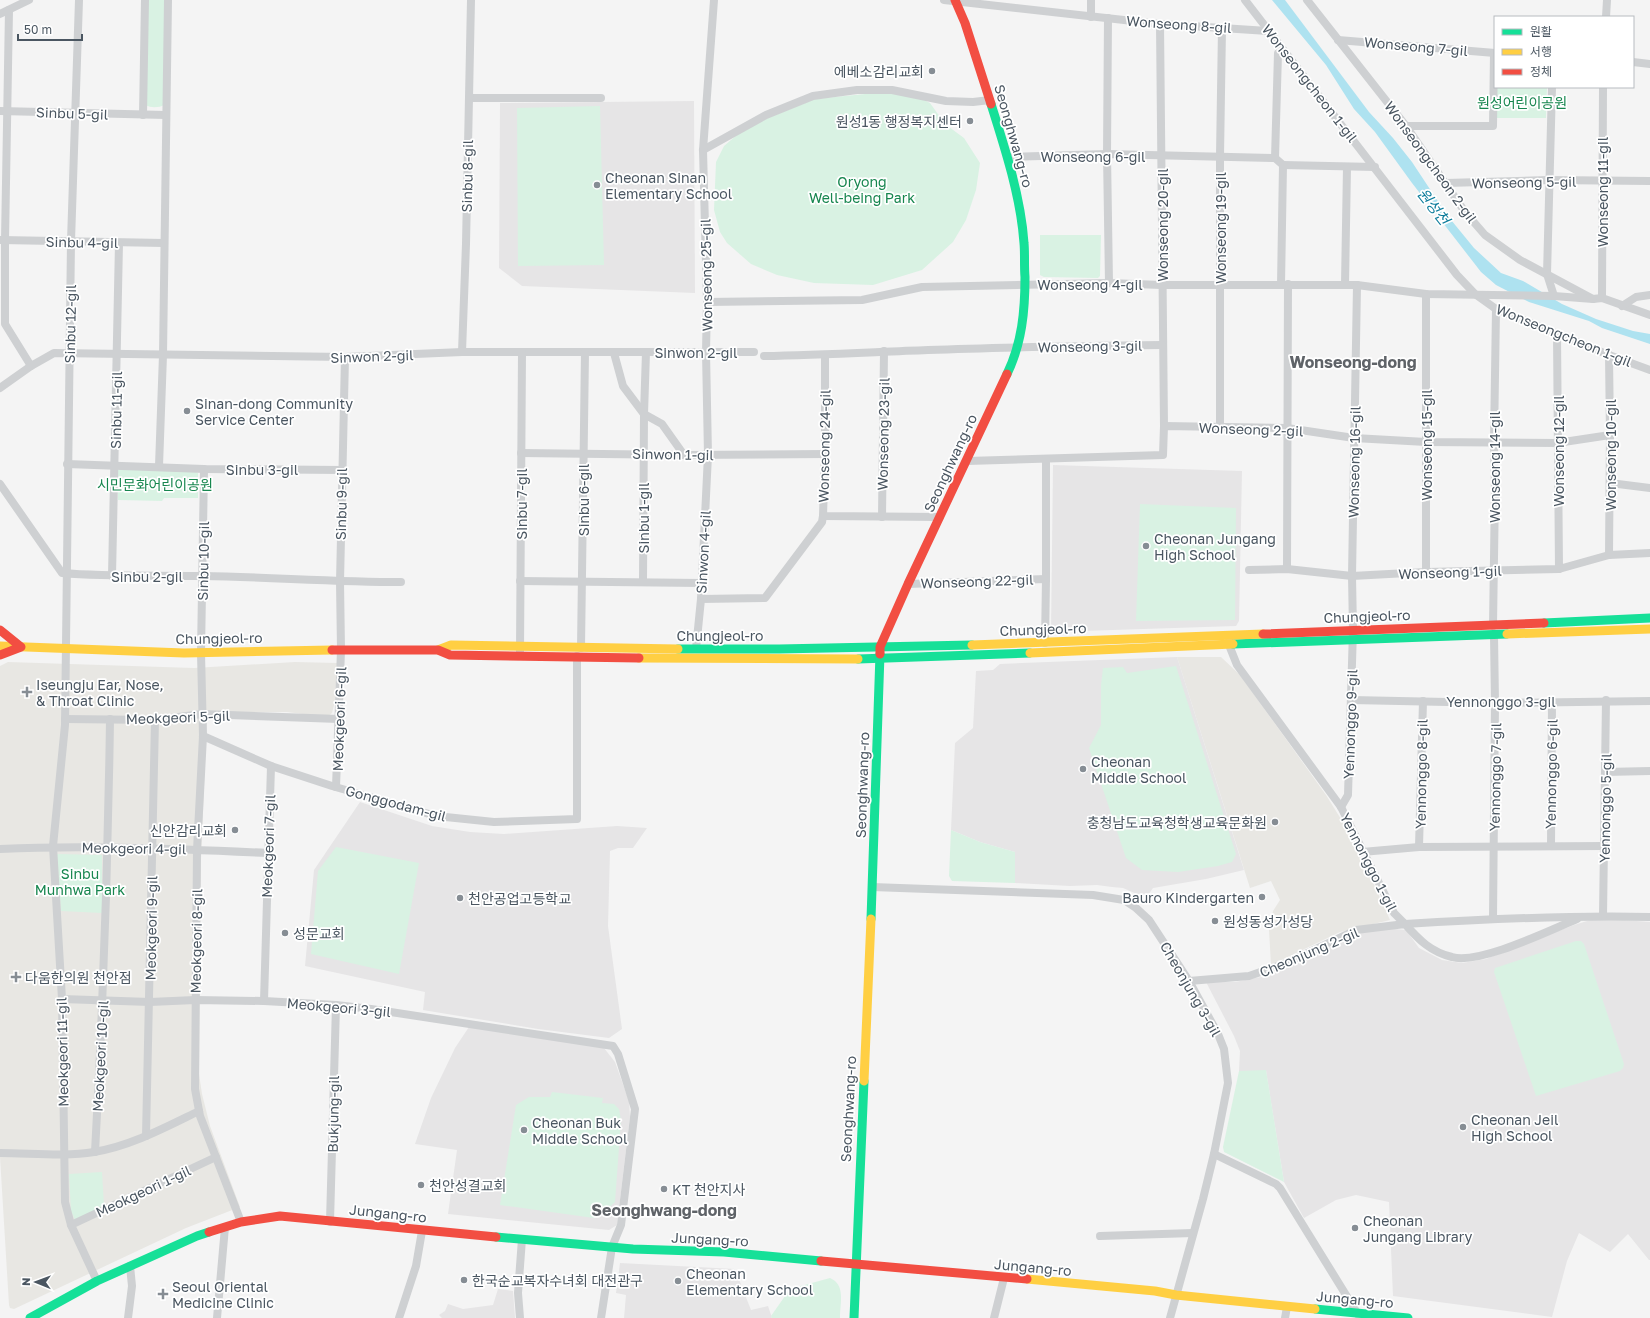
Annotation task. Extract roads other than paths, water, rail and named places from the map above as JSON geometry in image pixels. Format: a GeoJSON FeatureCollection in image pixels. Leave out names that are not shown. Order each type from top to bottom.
{"type":"FeatureCollection","features":[{"type":"Feature","properties":{"kind":"street"},"geometry":{"type":"LineString","coordinates":[[0,14],[29,0]]}},
{"type":"Feature","properties":{"kind":"street","name":"Sinbu 12-gil"},"geometry":{"type":"LineString","coordinates":[[66,649],[68,573],[67,464],[71,241],[80,0]]}},
{"type":"Feature","properties":{"kind":"street"},"geometry":{"type":"LineString","coordinates":[[144,115],[145,0]]}},
{"type":"Feature","properties":{"kind":"street"},"geometry":{"type":"LineString","coordinates":[[158,466],[163,355],[168,0]]}},
{"type":"Feature","properties":{"kind":"street","name":"Sinbu 8-gil"},"geometry":{"type":"LineString","coordinates":[[462,352],[466,244],[471,0]]}},
{"type":"Feature","properties":{"kind":"street","name":"Wonseong 25-gil"},"geometry":{"type":"LineString","coordinates":[[708,455],[706,352],[707,302],[703,150],[714,0]]}},
{"type":"Feature","properties":{"kind":"street","name":"Wonseong 8-gil"},"geometry":{"type":"LineString","coordinates":[[944,0],[1160,24],[1268,31]]}},
{"type":"Feature","properties":{"kind":"street"},"geometry":{"type":"LineString","coordinates":[[1091,0],[1091,17]]}},
{"type":"Feature","properties":{"kind":"street","name":"Wonseongcheon 1-gil"},"geometry":{"type":"LineString","coordinates":[[1245,0],[1375,166],[1457,275],[1475,294],[1496,309],[1650,370]]}},
{"type":"Feature","properties":{"kind":"street","name":"Wonseongcheon 2-gil"},"geometry":{"type":"LineString","coordinates":[[1307,0],[1406,126],[1465,212],[1485,235],[1520,260],[1593,299]]}},
{"type":"Feature","properties":{"kind":"street"},"geometry":{"type":"LineString","coordinates":[[1606,16],[1607,0]]}},
{"type":"Feature","properties":{"kind":"street","name":"Seonghwang-ro"},"geometry":{"type":"LineString","coordinates":[[854,1318],[872,887],[880,647],[908,584],[1011,366],[1023,325],[1026,285],[1024,242],[1017,198],[1008,157],[965,23],[955,1]]}},
{"type":"Feature","properties":{"kind":"street"},"geometry":{"type":"LineString","coordinates":[[9,10],[3,111],[2,240],[5,324],[31,366]]}},
{"type":"Feature","properties":{"kind":"street"},"geometry":{"type":"LineString","coordinates":[[1108,18],[1107,154],[1109,283]]}},
{"type":"Feature","properties":{"kind":"street","name":"Wonseong 20-gil"},"geometry":{"type":"LineString","coordinates":[[1160,24],[1162,156],[1161,285],[1164,426]]}},
{"type":"Feature","properties":{"kind":"street","name":"Wonseong 19-gil"},"geometry":{"type":"LineString","coordinates":[[1220,428],[1219,284],[1222,28]]}},
{"type":"Feature","properties":{"kind":"street","name":"Wonseong 7-gil"},"geometry":{"type":"LineString","coordinates":[[1338,40],[1494,53]]}},
{"type":"Feature","properties":{"kind":"street"},"geometry":{"type":"LineString","coordinates":[[1283,50],[1278,53],[1275,158],[1283,165],[1347,167],[1375,166]]}},
{"type":"Feature","properties":{"kind":"street"},"geometry":{"type":"LineString","coordinates":[[1634,62],[1650,64]]}},
{"type":"Feature","properties":{"kind":"street","name":"Wonseong 7-gil"},"geometry":{"type":"LineString","coordinates":[[1406,126],[1493,126],[1494,88]]}},
{"type":"Feature","properties":{"kind":"street"},"geometry":{"type":"LineString","coordinates":[[1552,88],[1548,180],[1547,274],[1554,296]]}},
{"type":"Feature","properties":{"kind":"street","name":"Wonseong 11-gil"},"geometry":{"type":"LineString","coordinates":[[1602,298],[1603,88]]}},
{"type":"Feature","properties":{"kind":"street"},"geometry":{"type":"LineString","coordinates":[[703,150],[766,115],[814,96],[857,90],[892,90],[946,101],[973,102],[990,100]]}},
{"type":"Feature","properties":{"kind":"street"},"geometry":{"type":"LineString","coordinates":[[469,98],[601,98]]}},
{"type":"Feature","properties":{"kind":"street","name":"Sinbu 5-gil"},"geometry":{"type":"LineString","coordinates":[[3,111],[75,114],[166,115]]}},
{"type":"Feature","properties":{"kind":"street","name":"Wonseong 6-gil"},"geometry":{"type":"LineString","coordinates":[[1008,157],[1107,154],[1275,158]]}},
{"type":"Feature","properties":{"kind":"street"},"geometry":{"type":"LineString","coordinates":[[1283,165],[1287,428],[1286,569]]}},
{"type":"Feature","properties":{"kind":"street"},"geometry":{"type":"LineString","coordinates":[[1345,284],[1347,167]]}},
{"type":"Feature","properties":{"kind":"street","name":"Wonseong 5-gil"},"geometry":{"type":"LineString","coordinates":[[1446,183],[1548,180],[1650,181]]}},
{"type":"Feature","properties":{"kind":"street","name":"Sinbu 4-gil"},"geometry":{"type":"LineString","coordinates":[[2,240],[164,243]]}},
{"type":"Feature","properties":{"kind":"street","name":"Sinbu 11-gil"},"geometry":{"type":"LineString","coordinates":[[112,576],[119,243]]}},
{"type":"Feature","properties":{"kind":"street","name":"Wonseong 4-gil"},"geometry":{"type":"LineString","coordinates":[[1026,285],[1109,283],[1161,285],[1345,284],[1426,294],[1554,296],[1593,299]]}},
{"type":"Feature","properties":{"kind":"street"},"geometry":{"type":"LineString","coordinates":[[707,302],[862,300],[922,287],[1026,285]]}},
{"type":"Feature","properties":{"kind":"street","name":"Wonseong 16-gil"},"geometry":{"type":"LineString","coordinates":[[1353,635],[1352,576],[1357,285]]}},
{"type":"Feature","properties":{"kind":"street","name":"Wonseong 15-gil"},"geometry":{"type":"LineString","coordinates":[[1426,294],[1426,572]]}},
{"type":"Feature","properties":{"kind":"street"},"geometry":{"type":"LineString","coordinates":[[1622,306],[1636,297],[1650,295]]}},
{"type":"Feature","properties":{"kind":"street"},"geometry":{"type":"LineString","coordinates":[[1593,299],[1602,298],[1650,315]]}},
{"type":"Feature","properties":{"kind":"street","name":"Wonseong 14-gil"},"geometry":{"type":"LineString","coordinates":[[1493,630],[1496,309]]}},
{"type":"Feature","properties":{"kind":"street","name":"Wonseong 12-gil"},"geometry":{"type":"LineString","coordinates":[[1557,334],[1559,569]]}},
{"type":"Feature","properties":{"kind":"street","name":"Wonseong 3-gil"},"geometry":{"type":"LineString","coordinates":[[1017,347],[1162,345]]}},
{"type":"Feature","properties":{"kind":"street"},"geometry":{"type":"LineString","coordinates":[[764,356],[1017,347]]}},
{"type":"Feature","properties":{"kind":"street","name":"Wonseong 23-gil"},"geometry":{"type":"LineString","coordinates":[[882,517],[884,351]]}},
{"type":"Feature","properties":{"kind":"street","name":"Sinwon 2-gil"},"geometry":{"type":"LineString","coordinates":[[0,388],[54,352],[345,358],[462,352],[754,352]]}},
{"type":"Feature","properties":{"kind":"street","name":"Sinbu 7-gil"},"geometry":{"type":"LineString","coordinates":[[520,657],[522,352]]}},
{"type":"Feature","properties":{"kind":"street","name":"Sinbu 6-gil"},"geometry":{"type":"LineString","coordinates":[[579,652],[582,582],[585,352]]}},
{"type":"Feature","properties":{"kind":"street"},"geometry":{"type":"LineString","coordinates":[[644,414],[646,352]]}},
{"type":"Feature","properties":{"kind":"street"},"geometry":{"type":"LineString","coordinates":[[614,353],[623,386],[644,414],[662,424],[684,455]]}},
{"type":"Feature","properties":{"kind":"street","name":"Wonseong 24-gil"},"geometry":{"type":"LineString","coordinates":[[825,355],[825,454],[823,516],[940,516]]}},
{"type":"Feature","properties":{"kind":"street","name":"Wonseong 10-gil"},"geometry":{"type":"LineString","coordinates":[[1609,355],[1610,555]]}},
{"type":"Feature","properties":{"kind":"street","name":"Sinbu 9-gil"},"geometry":{"type":"LineString","coordinates":[[342,650],[340,582],[345,358]]}},
{"type":"Feature","properties":{"kind":"street","name":"Sinbu 1-gil"},"geometry":{"type":"LineString","coordinates":[[643,582],[644,414]]}},
{"type":"Feature","properties":{"kind":"street"},"geometry":{"type":"LineString","coordinates":[[967,461],[1163,455],[1164,426]]}},
{"type":"Feature","properties":{"kind":"street","name":"Wonseong 2-gil"},"geometry":{"type":"LineString","coordinates":[[1164,426],[1287,428],[1354,438],[1426,442],[1494,441],[1557,443],[1610,435]]}},
{"type":"Feature","properties":{"kind":"street","name":"Sinwon 1-gil"},"geometry":{"type":"LineString","coordinates":[[521,453],[684,455],[825,454]]}},
{"type":"Feature","properties":{"kind":"street","name":"Sinwon 4-gil"},"geometry":{"type":"LineString","coordinates":[[696,649],[701,599],[708,455]]}},
{"type":"Feature","properties":{"kind":"street","name":"Wonseong 22-gil"},"geometry":{"type":"LineString","coordinates":[[1045,643],[1046,458]]}},
{"type":"Feature","properties":{"kind":"street","name":"Sinbu 3-gil"},"geometry":{"type":"LineString","coordinates":[[67,464],[158,466],[204,469],[342,470]]}},
{"type":"Feature","properties":{"kind":"street","name":"Sinbu 10-gil"},"geometry":{"type":"LineString","coordinates":[[201,653],[204,469]]}},
{"type":"Feature","properties":{"kind":"street"},"geometry":{"type":"LineString","coordinates":[[1610,483],[1650,488]]}},
{"type":"Feature","properties":{"kind":"street"},"geometry":{"type":"LineString","coordinates":[[0,484],[62,573],[68,573]]}},
{"type":"Feature","properties":{"kind":"street"},"geometry":{"type":"LineString","coordinates":[[701,599],[765,598],[822,522],[823,516]]}},
{"type":"Feature","properties":{"kind":"street","name":"Wonseong 1-gil"},"geometry":{"type":"LineString","coordinates":[[1249,570],[1286,569],[1352,576],[1426,572],[1559,569],[1610,555],[1650,553]]}},
{"type":"Feature","properties":{"kind":"street","name":"Sinbu 2-gil"},"geometry":{"type":"LineString","coordinates":[[68,573],[112,576],[203,576],[340,582]]}},
{"type":"Feature","properties":{"kind":"street","name":"Wonseong 22-gil"},"geometry":{"type":"LineString","coordinates":[[908,584],[1046,579]]}},
{"type":"Feature","properties":{"kind":"street"},"geometry":{"type":"LineString","coordinates":[[520,581],[702,582]]}},
{"type":"Feature","properties":{"kind":"street"},"geometry":{"type":"LineString","coordinates":[[340,582],[401,582]]}},
{"type":"Feature","properties":{"kind":"street","name":"Chungjeol-ro"},"geometry":{"type":"LineString","coordinates":[[1493,630],[1650,618]]}},
{"type":"Feature","properties":{"kind":"street","name":"Chungjeol-ro"},"geometry":{"type":"LineString","coordinates":[[0,646],[201,653],[342,650],[438,650],[451,645],[520,647],[579,652],[880,659],[1229,640],[1353,635],[1493,630],[1650,629]]}},
{"type":"Feature","properties":{"kind":"street"},"geometry":{"type":"LineString","coordinates":[[0,630],[21,647]]}},
{"type":"Feature","properties":{"kind":"street","name":"Yennonggo 7-gil"},"geometry":{"type":"LineString","coordinates":[[1493,630],[1496,702],[1493,919]]}},
{"type":"Feature","properties":{"kind":"street","name":"Yennonggo 9-gil"},"geometry":{"type":"LineString","coordinates":[[1341,807],[1348,795],[1353,635]]}},
{"type":"Feature","properties":{"kind":"street","name":"Chungjeol-ro"},"geometry":{"type":"LineString","coordinates":[[438,650],[450,655],[520,657],[579,652],[696,649],[1229,640]]}},
{"type":"Feature","properties":{"kind":"street","name":"Yennonggo 1-gil"},"geometry":{"type":"LineString","coordinates":[[1229,640],[1237,665],[1341,807],[1362,852],[1394,913],[1405,924],[1493,919],[1603,916],[1650,917]]}},
{"type":"Feature","properties":{"kind":"street"},"geometry":{"type":"LineString","coordinates":[[0,655],[21,647]]}},
{"type":"Feature","properties":{"kind":"street","name":"Meokgeori 11-gil"},"geometry":{"type":"LineString","coordinates":[[66,649],[65,719],[53,846],[62,999],[66,1202],[71,1225],[97,1281]]}},
{"type":"Feature","properties":{"kind":"street","name":"Meokgeori 6-gil"},"geometry":{"type":"LineString","coordinates":[[336,787],[342,650]]}},
{"type":"Feature","properties":{"kind":"street","name":"Gonggodam-gil"},"geometry":{"type":"LineString","coordinates":[[271,766],[336,787],[436,816],[494,822],[577,819],[579,652]]}},
{"type":"Feature","properties":{"kind":"street","name":"Meokgeori 8-gil"},"geometry":{"type":"LineString","coordinates":[[201,653],[203,736],[197,850],[195,1089],[199,1111],[241,1222]]}},
{"type":"Feature","properties":{"kind":"street","name":"Yennonggo 3-gil"},"geometry":{"type":"LineString","coordinates":[[1352,700],[1496,702],[1606,700],[1650,701]]}},
{"type":"Feature","properties":{"kind":"street","name":"Yennonggo 5-gil"},"geometry":{"type":"LineString","coordinates":[[1603,916],[1606,700]]}},
{"type":"Feature","properties":{"kind":"street","name":"Yennonggo 8-gil"},"geometry":{"type":"LineString","coordinates":[[1419,847],[1423,701]]}},
{"type":"Feature","properties":{"kind":"street","name":"Yennonggo 6-gil"},"geometry":{"type":"LineString","coordinates":[[1551,846],[1552,701]]}},
{"type":"Feature","properties":{"kind":"street","name":"Meokgeori 5-gil"},"geometry":{"type":"LineString","coordinates":[[65,719],[154,720],[202,714],[339,719]]}},
{"type":"Feature","properties":{"kind":"street","name":"Meokgeori 10-gil"},"geometry":{"type":"LineString","coordinates":[[95,1152],[104,1001],[110,720]]}},
{"type":"Feature","properties":{"kind":"street","name":"Meokgeori 9-gil"},"geometry":{"type":"LineString","coordinates":[[146,1136],[153,848],[154,720]]}},
{"type":"Feature","properties":{"kind":"street"},"geometry":{"type":"LineString","coordinates":[[203,736],[271,766]]}},
{"type":"Feature","properties":{"kind":"street","name":"Meokgeori 7-gil"},"geometry":{"type":"LineString","coordinates":[[264,1001],[271,766]]}},
{"type":"Feature","properties":{"kind":"street"},"geometry":{"type":"LineString","coordinates":[[1605,772],[1650,772]]}},
{"type":"Feature","properties":{"kind":"street","name":"Meokgeori 4-gil"},"geometry":{"type":"LineString","coordinates":[[0,849],[53,846],[153,848],[268,853]]}},
{"type":"Feature","properties":{"kind":"street"},"geometry":{"type":"LineString","coordinates":[[1362,852],[1419,847],[1604,846]]}},
{"type":"Feature","properties":{"kind":"street","name":"Cheonjung 3-gil"},"geometry":{"type":"LineString","coordinates":[[872,887],[1093,895],[1124,900],[1136,908],[1149,920],[1189,981],[1218,1034],[1224,1049],[1228,1083],[1214,1154],[1203,1199],[1170,1318]]}},
{"type":"Feature","properties":{"kind":"street"},"geometry":{"type":"LineString","coordinates":[[1405,924],[1421,942],[1432,949],[1453,958],[1469,958],[1488,954],[1582,917]]}},
{"type":"Feature","properties":{"kind":"street","name":"Cheonjung 2-gil"},"geometry":{"type":"LineString","coordinates":[[1189,981],[1249,976],[1286,963],[1356,930],[1405,924]]}},
{"type":"Feature","properties":{"kind":"street","name":"Meokgeori 3-gil"},"geometry":{"type":"LineString","coordinates":[[62,999],[150,1002],[195,1000],[264,1001],[336,1005],[613,1046],[618,1054],[635,1109],[621,1225],[612,1247]]}},
{"type":"Feature","properties":{"kind":"street","name":"Bukjung-gil"},"geometry":{"type":"LineString","coordinates":[[330,1222],[336,1005]]}},
{"type":"Feature","properties":{"kind":"street"},"geometry":{"type":"LineString","coordinates":[[0,1153],[64,1154],[95,1152],[146,1136],[199,1111]]}},
{"type":"Feature","properties":{"kind":"street"},"geometry":{"type":"LineString","coordinates":[[1214,1154],[1276,1184],[1280,1188],[1358,1316]]}},
{"type":"Feature","properties":{"kind":"street","name":"Meokgeori 1-gil"},"geometry":{"type":"LineString","coordinates":[[71,1225],[216,1157]]}},
{"type":"Feature","properties":{"kind":"street","name":"Jungang-ro"},"geometry":{"type":"LineString","coordinates":[[30,1318],[97,1281],[197,1236],[241,1222],[280,1216],[422,1231],[633,1249],[724,1252],[1155,1291],[1176,1295],[1358,1316],[1408,1318]]}},
{"type":"Feature","properties":{"kind":"street"},"geometry":{"type":"LineString","coordinates":[[217,1318],[225,1227]]}},
{"type":"Feature","properties":{"kind":"street"},"geometry":{"type":"LineString","coordinates":[[400,1318],[416,1266],[422,1231]]}},
{"type":"Feature","properties":{"kind":"street"},"geometry":{"type":"LineString","coordinates":[[1100,1236],[1193,1233]]}},
{"type":"Feature","properties":{"kind":"street"},"geometry":{"type":"LineString","coordinates":[[520,1318],[518,1293],[522,1239]]}},
{"type":"Feature","properties":{"kind":"street"},"geometry":{"type":"LineString","coordinates":[[601,1318],[612,1247]]}},
{"type":"Feature","properties":{"kind":"street"},"geometry":{"type":"LineString","coordinates":[[128,1318],[132,1286],[130,1266]]}},
{"type":"Feature","properties":{"kind":"street"},"geometry":{"type":"LineString","coordinates":[[994,1318],[1004,1278]]}},
{"type":"Feature","properties":{"kind":"street"},"geometry":{"type":"LineString","coordinates":[[1285,1318],[1288,1307]]}},
{"type":"Feature","properties":{"kind":"water","name":"원성천"},"geometry":{"type":"Polygon","coordinates":[[[1272,0],[1285,0],[1369,112],[1393,138],[1412,162],[1447,215],[1474,248],[1501,273],[1523,281],[1562,304],[1596,319],[1633,331],[1650,334],[1650,344],[1602,328],[1589,321],[1529,302],[1496,285],[1481,272],[1412,183],[1375,132],[1354,109],[1326,65],[1272,0]]]}},
{"type":"Feature","properties":{"kind":"place","name":"에베소감리교회"},"geometry":{"type":"Point","coordinates":[932,71]}},
{"type":"Feature","properties":{"kind":"place","name":"원성1동 행정복지센터"},"geometry":{"type":"Point","coordinates":[970,121]}},
{"type":"Feature","properties":{"kind":"place","name":"Cheonan Sinan Elementary School"},"geometry":{"type":"Point","coordinates":[597,185]}},
{"type":"Feature","properties":{"kind":"place","name":"Sinan-dong Community Service Center"},"geometry":{"type":"Point","coordinates":[187,411]}},
{"type":"Feature","properties":{"kind":"place","name":"Cheonan Jungang High School"},"geometry":{"type":"Point","coordinates":[1146,546]}},
{"type":"Feature","properties":{"kind":"place","name":"Iseungju Ear, Nose, & Throat Clinic"},"geometry":{"type":"Point","coordinates":[27,692]}},
{"type":"Feature","properties":{"kind":"place","name":"Cheonan Middle School"},"geometry":{"type":"Point","coordinates":[1083,769]}},
{"type":"Feature","properties":{"kind":"place","name":"충청남도교육청학생교육문화원"},"geometry":{"type":"Point","coordinates":[1275,822]}},
{"type":"Feature","properties":{"kind":"place","name":"신안감리교회"},"geometry":{"type":"Point","coordinates":[235,830]}},
{"type":"Feature","properties":{"kind":"place","name":"Bauro Kindergarten"},"geometry":{"type":"Point","coordinates":[1262,897]}},
{"type":"Feature","properties":{"kind":"place","name":"천안공업고등학교"},"geometry":{"type":"Point","coordinates":[460,898]}},
{"type":"Feature","properties":{"kind":"place","name":"원성동성가성당"},"geometry":{"type":"Point","coordinates":[1215,921]}},
{"type":"Feature","properties":{"kind":"place","name":"성문교회"},"geometry":{"type":"Point","coordinates":[285,933]}},
{"type":"Feature","properties":{"kind":"place","name":"다움한의원 천안점"},"geometry":{"type":"Point","coordinates":[16,977]}},
{"type":"Feature","properties":{"kind":"place","name":"Cheonan Jeil High School"},"geometry":{"type":"Point","coordinates":[1463,1127]}},
{"type":"Feature","properties":{"kind":"place","name":"Cheonan Buk Middle School"},"geometry":{"type":"Point","coordinates":[524,1130]}},
{"type":"Feature","properties":{"kind":"place","name":"천안성결교회"},"geometry":{"type":"Point","coordinates":[421,1185]}},
{"type":"Feature","properties":{"kind":"place","name":"KT 천안지사"},"geometry":{"type":"Point","coordinates":[664,1189]}},
{"type":"Feature","properties":{"kind":"place","name":"Cheonan Jungang Library"},"geometry":{"type":"Point","coordinates":[1355,1228]}},
{"type":"Feature","properties":{"kind":"place","name":"한국순교복자수녀회 대전관구"},"geometry":{"type":"Point","coordinates":[464,1280]}},
{"type":"Feature","properties":{"kind":"place","name":"Cheonan Elementary School"},"geometry":{"type":"Point","coordinates":[678,1281]}},
{"type":"Feature","properties":{"kind":"place","name":"Seoul Oriental Medicine Clinic"},"geometry":{"type":"Point","coordinates":[163,1294]}},
{"type":"Feature","properties":{"kind":"district","name":"Wonseong-dong"},"geometry":{"type":"Point","coordinates":[1353,362]}},
{"type":"Feature","properties":{"kind":"district","name":"Seonghwang-dong"},"geometry":{"type":"Point","coordinates":[664,1210]}},
{"type":"Feature","properties":{"kind":"park label","name":"원성어린이공원"},"geometry":{"type":"Point","coordinates":[1522,102]}},
{"type":"Feature","properties":{"kind":"park label","name":"Oryong Well-being Park"},"geometry":{"type":"Point","coordinates":[862,190]}},
{"type":"Feature","properties":{"kind":"park label","name":"시민문화어린이공원"},"geometry":{"type":"Point","coordinates":[155,484]}},
{"type":"Feature","properties":{"kind":"park label","name":"Sinbu Munhwa Park"},"geometry":{"type":"Point","coordinates":[80,882]}}]}
